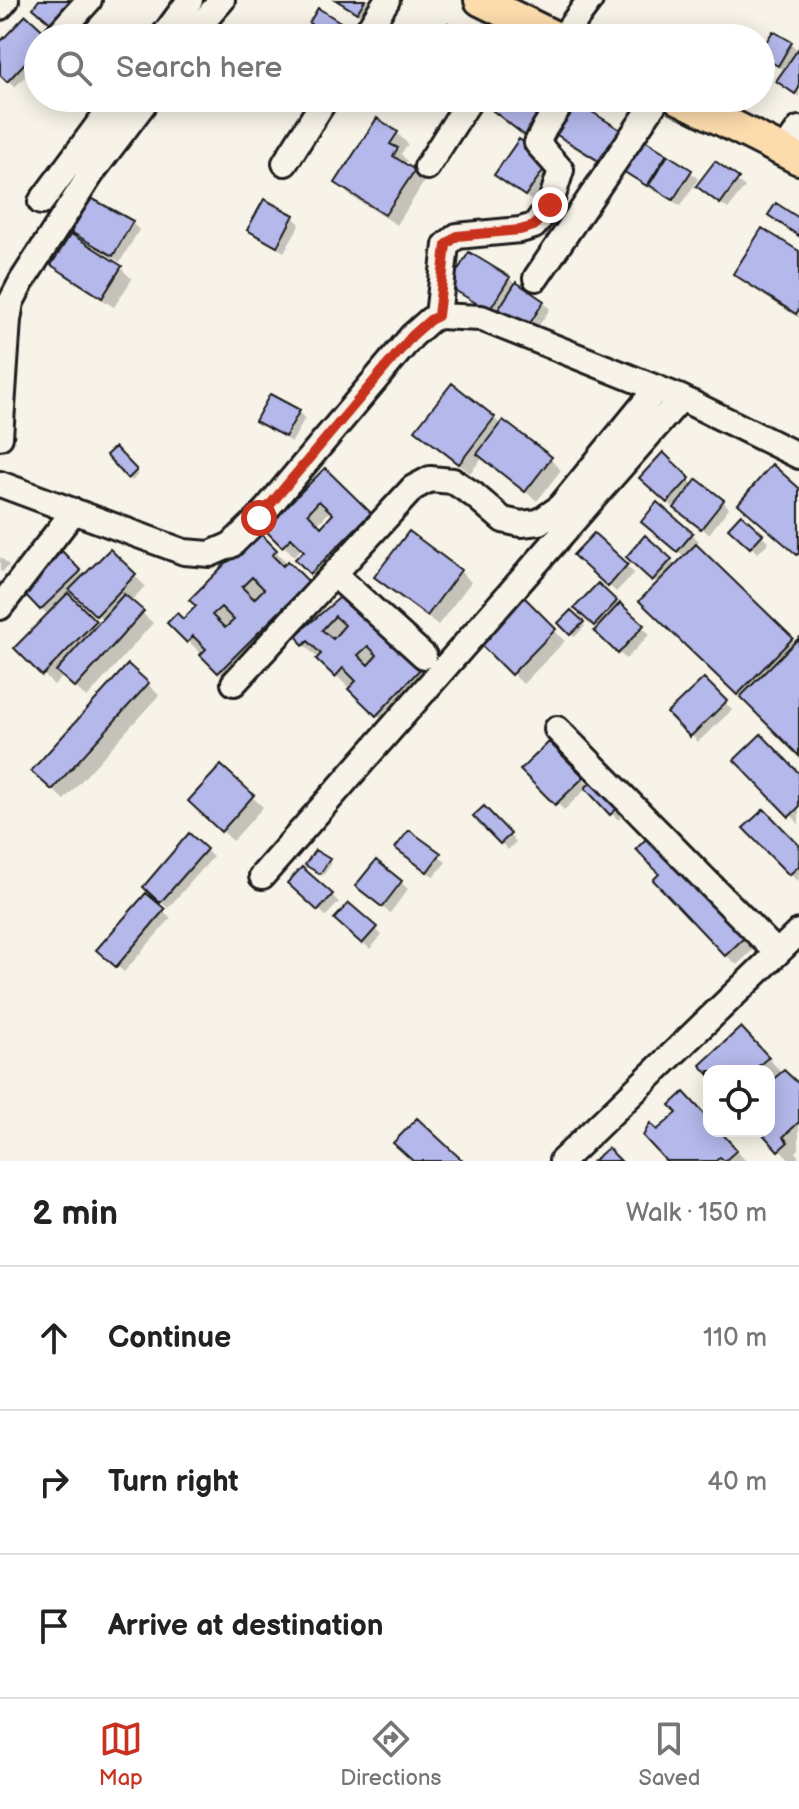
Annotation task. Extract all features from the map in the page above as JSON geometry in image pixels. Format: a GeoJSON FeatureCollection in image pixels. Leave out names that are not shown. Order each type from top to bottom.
{"type":"FeatureCollection","features":[{"type":"Feature","properties":{"kind":"main road"},"geometry":{"type":"LineString","coordinates":[[480,0],[508,24]]}},
{"type":"Feature","properties":{"kind":"main road"},"geometry":{"type":"LineString","coordinates":[[712,112],[794,146]]}},
{"type":"Feature","properties":{"kind":"street"},"geometry":{"type":"LineString","coordinates":[[0,7],[6,0]]}},
{"type":"Feature","properties":{"kind":"street"},"geometry":{"type":"LineString","coordinates":[[68,24],[89,0]]}},
{"type":"Feature","properties":{"kind":"street"},"geometry":{"type":"LineString","coordinates":[[172,24],[190,0]]}},
{"type":"Feature","properties":{"kind":"street"},"geometry":{"type":"LineString","coordinates":[[201,24],[222,0]]}},
{"type":"Feature","properties":{"kind":"street"},"geometry":{"type":"LineString","coordinates":[[372,24],[387,0]]}},
{"type":"Feature","properties":{"kind":"street"},"geometry":{"type":"LineString","coordinates":[[570,24],[590,0]]}},
{"type":"Feature","properties":{"kind":"street"},"geometry":{"type":"LineString","coordinates":[[41,202],[108,112]]}},
{"type":"Feature","properties":{"kind":"street"},"geometry":{"type":"LineString","coordinates":[[0,437],[11,302],[93,171],[137,112]]}},
{"type":"Feature","properties":{"kind":"street"},"geometry":{"type":"LineString","coordinates":[[285,163],[317,112]]}},
{"type":"Feature","properties":{"kind":"street"},"geometry":{"type":"LineString","coordinates":[[427,167],[462,112]]}},
{"type":"Feature","properties":{"kind":"street"},"geometry":{"type":"LineString","coordinates":[[438,316],[446,245],[457,236],[534,226],[550,205],[561,170],[537,143],[555,112]]}},
{"type":"Feature","properties":{"kind":"street"},"geometry":{"type":"LineString","coordinates":[[536,278],[649,112]]}},
{"type":"Feature","properties":{"kind":"street"},"geometry":{"type":"LineString","coordinates":[[0,484],[184,552],[210,554],[231,545],[259,518],[412,336],[438,316],[481,318],[681,398],[799,456]]}},
{"type":"Feature","properties":{"kind":"street"},"geometry":{"type":"LineString","coordinates":[[234,683],[413,488],[430,479],[453,481],[503,520],[521,524],[539,522],[559,508],[657,388]]}},
{"type":"Feature","properties":{"kind":"street"},"geometry":{"type":"LineString","coordinates":[[262,876],[681,398]]}},
{"type":"Feature","properties":{"kind":"street"},"geometry":{"type":"LineString","coordinates":[[0,607],[74,511]]}},
{"type":"Feature","properties":{"kind":"street"},"geometry":{"type":"LineString","coordinates":[[334,574],[424,656]]}},
{"type":"Feature","properties":{"kind":"street"},"geometry":{"type":"LineString","coordinates":[[557,729],[777,953]]}},
{"type":"Feature","properties":{"kind":"street"},"geometry":{"type":"LineString","coordinates":[[562,1161],[799,932]]}},
{"type":"Feature","properties":{"kind":"building"},"geometry":{"type":"Polygon","coordinates":[[[39,0],[76,0],[56,24],[33,8],[39,0]]]}},
{"type":"Feature","properties":{"kind":"building"},"geometry":{"type":"Polygon","coordinates":[[[336,0],[365,0],[357,13],[336,0]]]}},
{"type":"Feature","properties":{"kind":"building"},"geometry":{"type":"Polygon","coordinates":[[[318,8],[342,23],[311,24],[318,8]]]}},
{"type":"Feature","properties":{"kind":"building"},"geometry":{"type":"Polygon","coordinates":[[[26,15],[36,24],[24,24],[24,64],[7,82],[0,75],[0,42],[26,15]]]}},
{"type":"Feature","properties":{"kind":"building"},"geometry":{"type":"Polygon","coordinates":[[[775,32],[792,42],[778,66],[775,64],[775,32]]]}},
{"type":"Feature","properties":{"kind":"building"},"geometry":{"type":"Polygon","coordinates":[[[799,48],[799,88],[795,94],[776,81],[799,48]]]}},
{"type":"Feature","properties":{"kind":"building"},"geometry":{"type":"Polygon","coordinates":[[[494,112],[549,112],[528,138],[494,112]]]}},
{"type":"Feature","properties":{"kind":"building"},"geometry":{"type":"Polygon","coordinates":[[[561,112],[592,112],[627,134],[607,166],[549,130],[561,112]]]}},
{"type":"Feature","properties":{"kind":"building"},"geometry":{"type":"Polygon","coordinates":[[[377,118],[398,132],[390,144],[398,148],[393,156],[415,170],[385,215],[335,183],[377,118]]]}},
{"type":"Feature","properties":{"kind":"building"},"geometry":{"type":"Polygon","coordinates":[[[638,136],[667,154],[647,186],[618,168],[638,136]]]}},
{"type":"Feature","properties":{"kind":"building"},"geometry":{"type":"Polygon","coordinates":[[[519,139],[550,161],[525,196],[494,175],[519,139]]]}},
{"type":"Feature","properties":{"kind":"building"},"geometry":{"type":"Polygon","coordinates":[[[668,155],[692,170],[673,200],[649,185],[668,155]]]}},
{"type":"Feature","properties":{"kind":"building"},"geometry":{"type":"Polygon","coordinates":[[[715,161],[739,178],[720,204],[696,186],[715,161]]]}},
{"type":"Feature","properties":{"kind":"building"},"geometry":{"type":"Polygon","coordinates":[[[91,198],[133,221],[113,256],[71,232],[91,198]]]}},
{"type":"Feature","properties":{"kind":"building"},"geometry":{"type":"Polygon","coordinates":[[[264,199],[294,215],[277,247],[247,230],[264,199]]]}},
{"type":"Feature","properties":{"kind":"building"},"geometry":{"type":"Polygon","coordinates":[[[776,203],[799,218],[799,236],[768,215],[776,203]]]}},
{"type":"Feature","properties":{"kind":"building"},"geometry":{"type":"Polygon","coordinates":[[[762,228],[799,251],[799,309],[796,314],[733,274],[762,228]]]}},
{"type":"Feature","properties":{"kind":"building"},"geometry":{"type":"Polygon","coordinates":[[[71,234],[122,266],[102,298],[51,265],[71,234]]]}},
{"type":"Feature","properties":{"kind":"building"},"geometry":{"type":"Polygon","coordinates":[[[469,252],[510,277],[489,311],[448,286],[469,252]]]}},
{"type":"Feature","properties":{"kind":"building"},"geometry":{"type":"Polygon","coordinates":[[[516,282],[544,301],[527,328],[498,310],[516,282]]]}},
{"type":"Feature","properties":{"kind":"building"},"geometry":{"type":"Polygon","coordinates":[[[452,383],[495,417],[459,464],[415,430],[452,383]]]}},
{"type":"Feature","properties":{"kind":"building"},"geometry":{"type":"Polygon","coordinates":[[[270,394],[300,410],[285,437],[255,421],[270,394]]]}},
{"type":"Feature","properties":{"kind":"building"},"geometry":{"type":"Polygon","coordinates":[[[503,420],[552,457],[525,492],[477,454],[503,420]]]}},
{"type":"Feature","properties":{"kind":"building"},"geometry":{"type":"Polygon","coordinates":[[[115,447],[137,470],[128,479],[106,455],[115,447]]]}},
{"type":"Feature","properties":{"kind":"building"},"geometry":{"type":"Polygon","coordinates":[[[663,452],[690,478],[667,503],[639,478],[663,452]]]}},
{"type":"Feature","properties":{"kind":"building"},"geometry":{"type":"Polygon","coordinates":[[[772,464],[799,488],[797,555],[738,504],[772,464]]]}},
{"type":"Feature","properties":{"kind":"building"},"geometry":{"type":"Polygon","coordinates":[[[325,468],[371,513],[310,574],[295,559],[304,551],[291,538],[282,547],[264,529],[325,468]],[[319,501],[308,513],[321,527],[333,514],[319,501]]]}},
{"type":"Feature","properties":{"kind":"building"},"geometry":{"type":"Polygon","coordinates":[[[697,479],[724,500],[701,529],[674,508],[697,479]]]}},
{"type":"Feature","properties":{"kind":"building"},"geometry":{"type":"Polygon","coordinates":[[[657,502],[693,533],[677,552],[641,522],[657,502]]]}},
{"type":"Feature","properties":{"kind":"building"},"geometry":{"type":"Polygon","coordinates":[[[741,514],[763,534],[750,548],[728,528],[741,514]]]}},
{"type":"Feature","properties":{"kind":"building"},"geometry":{"type":"Polygon","coordinates":[[[258,531],[277,550],[272,555],[283,566],[288,561],[309,582],[218,673],[200,655],[206,649],[193,636],[187,643],[167,623],[177,613],[183,619],[196,606],[189,600],[258,531]],[[252,577],[242,587],[254,599],[264,589],[252,577]],[[221,607],[212,615],[225,628],[234,620],[221,607]]]}},
{"type":"Feature","properties":{"kind":"building"},"geometry":{"type":"Polygon","coordinates":[[[409,531],[461,570],[427,616],[374,577],[409,531]]]}},
{"type":"Feature","properties":{"kind":"building"},"geometry":{"type":"Polygon","coordinates":[[[594,533],[628,564],[608,587],[573,555],[594,533]]]}},
{"type":"Feature","properties":{"kind":"building"},"geometry":{"type":"Polygon","coordinates":[[[645,535],[672,559],[652,581],[626,557],[645,535]]]}},
{"type":"Feature","properties":{"kind":"building"},"geometry":{"type":"Polygon","coordinates":[[[696,544],[793,638],[737,695],[639,601],[696,544]]]}},
{"type":"Feature","properties":{"kind":"building"},"geometry":{"type":"Polygon","coordinates":[[[110,549],[136,574],[96,616],[69,590],[110,549]]]}},
{"type":"Feature","properties":{"kind":"building"},"geometry":{"type":"Polygon","coordinates":[[[62,551],[81,571],[40,610],[22,591],[62,551]]]}},
{"type":"Feature","properties":{"kind":"building"},"geometry":{"type":"Polygon","coordinates":[[[598,583],[617,601],[594,626],[574,608],[598,583]]]}},
{"type":"Feature","properties":{"kind":"building"},"geometry":{"type":"Polygon","coordinates":[[[346,592],[424,665],[376,716],[348,689],[356,681],[343,668],[335,677],[316,659],[321,654],[308,641],[303,646],[296,635],[346,592]],[[335,616],[322,630],[333,639],[345,625],[335,616]],[[368,646],[358,655],[368,665],[377,655],[368,646]]]}},
{"type":"Feature","properties":{"kind":"building"},"geometry":{"type":"Polygon","coordinates":[[[68,593],[96,621],[42,676],[14,648],[68,593]]]}},
{"type":"Feature","properties":{"kind":"building"},"geometry":{"type":"Polygon","coordinates":[[[124,594],[144,611],[75,688],[56,671],[124,594]]]}},
{"type":"Feature","properties":{"kind":"building"},"geometry":{"type":"Polygon","coordinates":[[[521,594],[556,629],[511,675],[476,640],[521,594]]]}},
{"type":"Feature","properties":{"kind":"building"},"geometry":{"type":"Polygon","coordinates":[[[620,603],[644,625],[618,654],[594,631],[620,603]]]}},
{"type":"Feature","properties":{"kind":"building"},"geometry":{"type":"Polygon","coordinates":[[[571,610],[584,622],[570,635],[558,623],[571,610]]]}},
{"type":"Feature","properties":{"kind":"building"},"geometry":{"type":"Polygon","coordinates":[[[799,638],[799,756],[740,697],[799,638]]]}},
{"type":"Feature","properties":{"kind":"building"},"geometry":{"type":"Polygon","coordinates":[[[128,664],[149,683],[52,790],[31,771],[128,664]]]}},
{"type":"Feature","properties":{"kind":"building"},"geometry":{"type":"Polygon","coordinates":[[[704,678],[727,701],[690,737],[667,713],[704,678]]]}},
{"type":"Feature","properties":{"kind":"building"},"geometry":{"type":"Polygon","coordinates":[[[761,734],[799,773],[799,807],[789,817],[734,760],[761,734]]]}},
{"type":"Feature","properties":{"kind":"building"},"geometry":{"type":"Polygon","coordinates":[[[549,742],[584,777],[555,805],[520,770],[549,742]]]}},
{"type":"Feature","properties":{"kind":"building"},"geometry":{"type":"Polygon","coordinates":[[[221,765],[254,795],[221,832],[188,801],[221,765]]]}},
{"type":"Feature","properties":{"kind":"building"},"geometry":{"type":"Polygon","coordinates":[[[595,778],[621,805],[610,815],[585,788],[595,778]]]}},
{"type":"Feature","properties":{"kind":"building"},"geometry":{"type":"Polygon","coordinates":[[[484,806],[511,834],[500,844],[473,816],[484,806]]]}},
{"type":"Feature","properties":{"kind":"building"},"geometry":{"type":"Polygon","coordinates":[[[764,809],[799,845],[799,866],[789,875],[743,828],[764,809]]]}},
{"type":"Feature","properties":{"kind":"building"},"geometry":{"type":"Polygon","coordinates":[[[409,830],[441,853],[427,872],[395,848],[409,830]]]}},
{"type":"Feature","properties":{"kind":"building"},"geometry":{"type":"Polygon","coordinates":[[[189,833],[207,849],[160,903],[143,887],[189,833]]]}},
{"type":"Feature","properties":{"kind":"building"},"geometry":{"type":"Polygon","coordinates":[[[652,833],[747,935],[725,956],[653,880],[659,874],[636,849],[652,833]]]}},
{"type":"Feature","properties":{"kind":"building"},"geometry":{"type":"Polygon","coordinates":[[[315,850],[330,859],[320,874],[305,865],[315,850]]]}},
{"type":"Feature","properties":{"kind":"building"},"geometry":{"type":"Polygon","coordinates":[[[376,860],[402,881],[382,907],[355,886],[376,860]]]}},
{"type":"Feature","properties":{"kind":"building"},"geometry":{"type":"Polygon","coordinates":[[[302,867],[333,894],[318,911],[287,883],[302,867]]]}},
{"type":"Feature","properties":{"kind":"building"},"geometry":{"type":"Polygon","coordinates":[[[146,893],[165,909],[116,967],[96,950],[146,893]]]}},
{"type":"Feature","properties":{"kind":"building"},"geometry":{"type":"Polygon","coordinates":[[[349,903],[377,927],[362,944],[334,919],[349,903]]]}},
{"type":"Feature","properties":{"kind":"building"},"geometry":{"type":"Polygon","coordinates":[[[741,1027],[769,1057],[759,1065],[703,1065],[703,1068],[700,1065],[741,1027]]]}},
{"type":"Feature","properties":{"kind":"building"},"geometry":{"type":"Polygon","coordinates":[[[784,1070],[799,1084],[799,1122],[783,1137],[788,1142],[778,1151],[765,1137],[775,1137],[775,1078],[784,1070]]]}},
{"type":"Feature","properties":{"kind":"building"},"geometry":{"type":"Polygon","coordinates":[[[684,1092],[703,1113],[703,1137],[725,1137],[737,1150],[725,1161],[720,1157],[716,1161],[666,1161],[643,1136],[650,1123],[657,1130],[677,1113],[670,1105],[684,1092]]]}},
{"type":"Feature","properties":{"kind":"building"},"geometry":{"type":"Polygon","coordinates":[[[417,1118],[463,1161],[413,1161],[393,1143],[417,1118]]]}},
{"type":"Feature","properties":{"kind":"building"},"geometry":{"type":"Polygon","coordinates":[[[608,1148],[621,1161],[593,1161],[608,1148]]]}},
{"type":"Feature","properties":{"kind":"route"},"geometry":{"type":"LineString","coordinates":[[259,518],[412,336],[438,316],[446,245],[457,236],[534,226],[550,205]]}}]}
